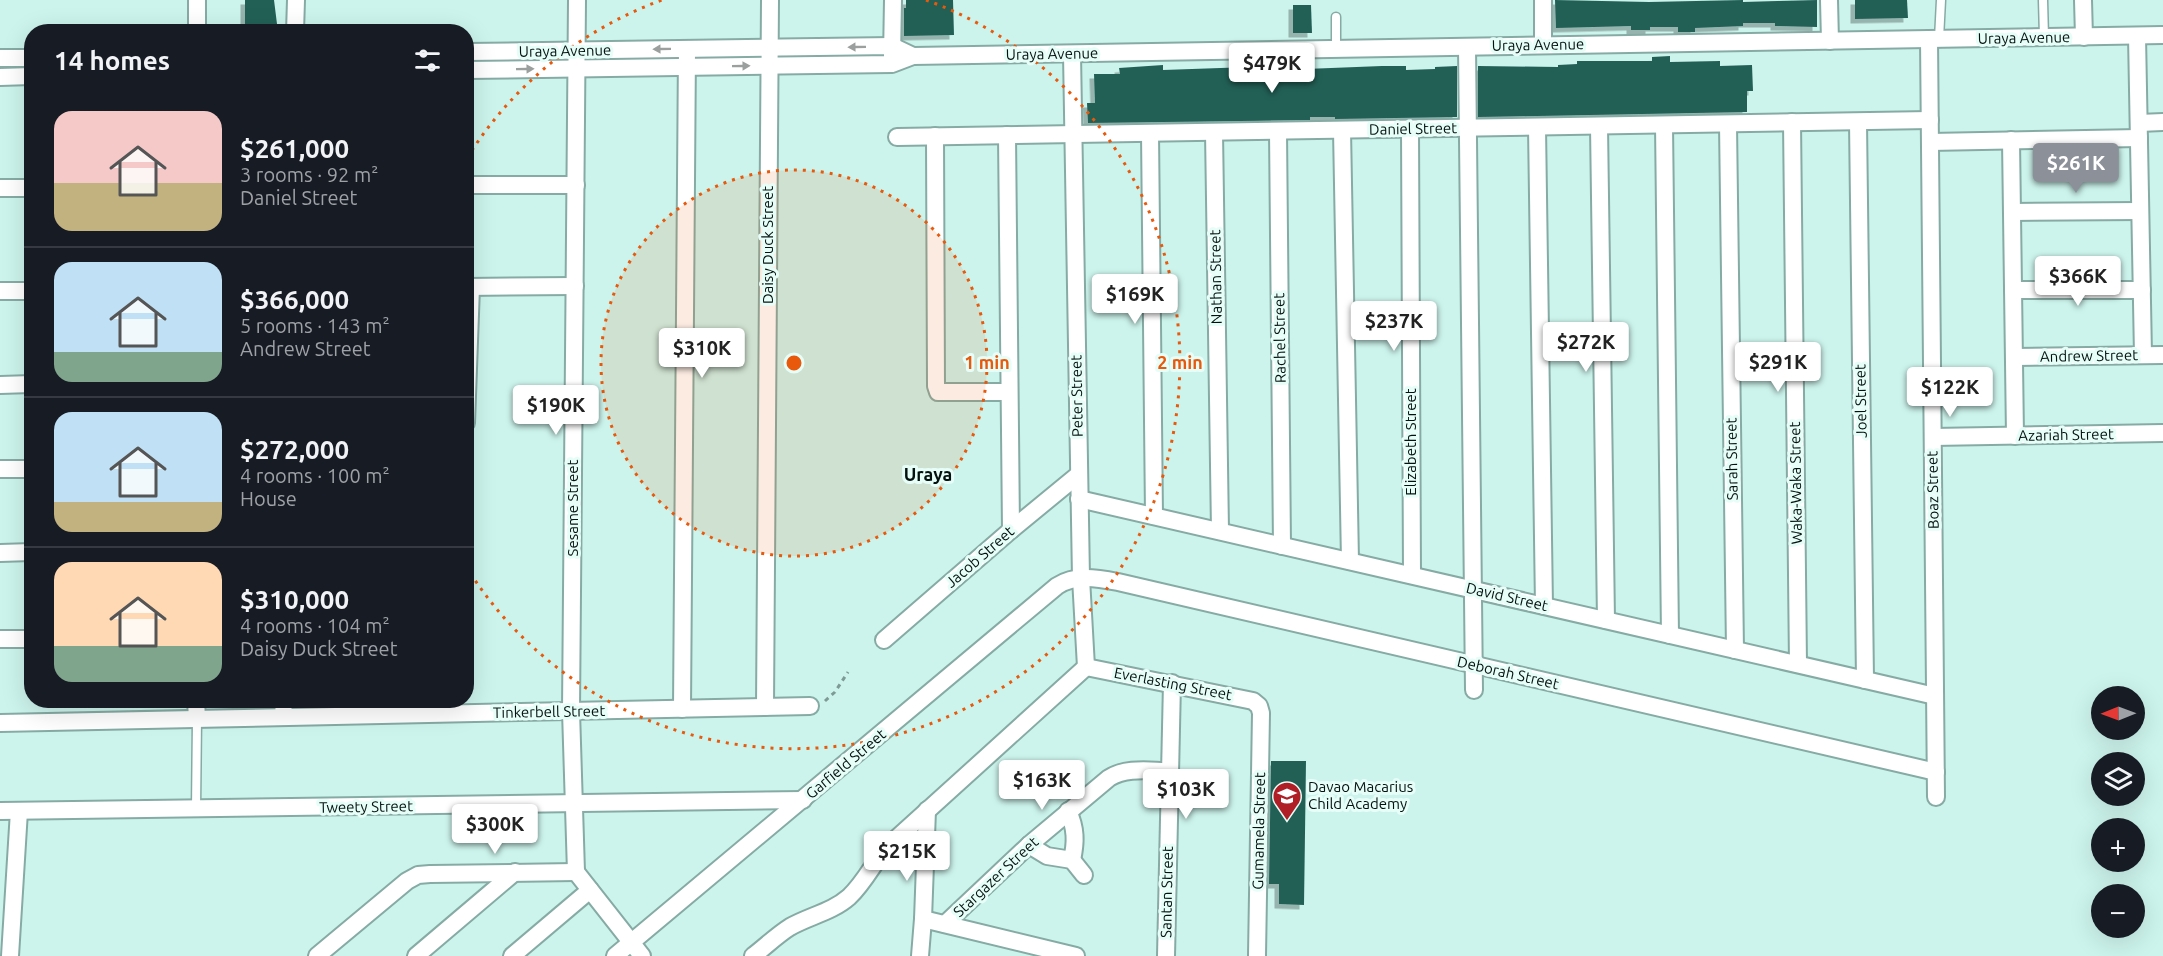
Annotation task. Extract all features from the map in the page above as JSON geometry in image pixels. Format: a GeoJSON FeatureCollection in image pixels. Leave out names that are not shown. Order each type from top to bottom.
{"type":"FeatureCollection","features":[{"type":"Feature","properties":{"kind":"street"},"geometry":{"type":"LineString","coordinates":[[197,0],[197,24]]}},
{"type":"Feature","properties":{"kind":"street"},"geometry":{"type":"LineString","coordinates":[[295,24],[296,0]]}},
{"type":"Feature","properties":{"kind":"street","name":"Sesame Street"},"geometry":{"type":"LineString","coordinates":[[576,872],[571,711],[577,0]]}},
{"type":"Feature","properties":{"kind":"street","name":"Daisy Duck Street"},"geometry":{"type":"LineString","coordinates":[[765,707],[770,0]]}},
{"type":"Feature","properties":{"kind":"street"},"geometry":{"type":"LineString","coordinates":[[892,64],[893,0]]}},
{"type":"Feature","properties":{"kind":"street"},"geometry":{"type":"LineString","coordinates":[[1543,0],[1543,45]]}},
{"type":"Feature","properties":{"kind":"street"},"geometry":{"type":"LineString","coordinates":[[1829,0],[1830,41]]}},
{"type":"Feature","properties":{"kind":"street"},"geometry":{"type":"LineString","coordinates":[[2083,0],[2084,37]]}},
{"type":"Feature","properties":{"kind":"street","name":"Uraya Avenue"},"geometry":{"type":"LineString","coordinates":[[474,70],[892,64],[913,56],[2163,35]]}},
{"type":"Feature","properties":{"kind":"street"},"geometry":{"type":"LineString","coordinates":[[2137,36],[2143,355]]}},
{"type":"Feature","properties":{"kind":"street","name":"Boaz Street"},"geometry":{"type":"LineString","coordinates":[[1934,39],[1930,142],[1936,797]]}},
{"type":"Feature","properties":{"kind":"street","name":"Uraya Avenue"},"geometry":{"type":"LineString","coordinates":[[474,52],[892,46],[913,56]]}},
{"type":"Feature","properties":{"kind":"street"},"geometry":{"type":"LineString","coordinates":[[1467,47],[1474,690]]}},
{"type":"Feature","properties":{"kind":"street"},"geometry":{"type":"LineString","coordinates":[[682,709],[687,49]]}},
{"type":"Feature","properties":{"kind":"street","name":"Peter Street"},"geometry":{"type":"LineString","coordinates":[[1072,54],[1078,475],[1086,667]]}},
{"type":"Feature","properties":{"kind":"street"},"geometry":{"type":"LineString","coordinates":[[0,58],[24,58]]}},
{"type":"Feature","properties":{"kind":"street"},"geometry":{"type":"LineString","coordinates":[[0,77],[24,76]]}},
{"type":"Feature","properties":{"kind":"street","name":"Daniel Street"},"geometry":{"type":"LineString","coordinates":[[897,137],[1930,120]]}},
{"type":"Feature","properties":{"kind":"street","name":"Joel Street"},"geometry":{"type":"LineString","coordinates":[[1858,122],[1865,680]]}},
{"type":"Feature","properties":{"kind":"street"},"geometry":{"type":"LineString","coordinates":[[1930,142],[2011,140],[2139,130],[2163,122]]}},
{"type":"Feature","properties":{"kind":"street","name":"Waka-Waka Street"},"geometry":{"type":"LineString","coordinates":[[1792,123],[1798,664]]}},
{"type":"Feature","properties":{"kind":"street","name":"Sarah Street"},"geometry":{"type":"LineString","coordinates":[[1728,124],[1735,650]]}},
{"type":"Feature","properties":{"kind":"street"},"geometry":{"type":"LineString","coordinates":[[1664,125],[1670,635]]}},
{"type":"Feature","properties":{"kind":"street"},"geometry":{"type":"LineString","coordinates":[[1599,126],[1606,620]]}},
{"type":"Feature","properties":{"kind":"street"},"geometry":{"type":"LineString","coordinates":[[1537,127],[1544,606]]}},
{"type":"Feature","properties":{"kind":"street","name":"Elizabeth Street"},"geometry":{"type":"LineString","coordinates":[[1410,129],[1412,575]]}},
{"type":"Feature","properties":{"kind":"street"},"geometry":{"type":"LineString","coordinates":[[1342,130],[1350,561]]}},
{"type":"Feature","properties":{"kind":"street","name":"Rachel Street"},"geometry":{"type":"LineString","coordinates":[[1278,131],[1282,546]]}},
{"type":"Feature","properties":{"kind":"street","name":"Nathan Street"},"geometry":{"type":"LineString","coordinates":[[1214,132],[1220,531]]}},
{"type":"Feature","properties":{"kind":"street"},"geometry":{"type":"LineString","coordinates":[[1150,133],[1154,516]]}},
{"type":"Feature","properties":{"kind":"street"},"geometry":{"type":"LineString","coordinates":[[1007,135],[1011,530]]}},
{"type":"Feature","properties":{"kind":"street"},"geometry":{"type":"LineString","coordinates":[[934,136],[936,386],[941,393],[1008,392]]}},
{"type":"Feature","properties":{"kind":"street"},"geometry":{"type":"LineString","coordinates":[[2011,140],[2015,436]]}},
{"type":"Feature","properties":{"kind":"street"},"geometry":{"type":"LineString","coordinates":[[474,185],[576,185]]}},
{"type":"Feature","properties":{"kind":"street"},"geometry":{"type":"LineString","coordinates":[[0,188],[24,188]]}},
{"type":"Feature","properties":{"kind":"street"},"geometry":{"type":"LineString","coordinates":[[2012,213],[2140,211]]}},
{"type":"Feature","properties":{"kind":"street"},"geometry":{"type":"LineString","coordinates":[[474,287],[575,286]]}},
{"type":"Feature","properties":{"kind":"street"},"geometry":{"type":"LineString","coordinates":[[2013,290],[2142,290]]}},
{"type":"Feature","properties":{"kind":"street"},"geometry":{"type":"LineString","coordinates":[[0,291],[24,291]]}},
{"type":"Feature","properties":{"kind":"street","name":"Andrew Street"},"geometry":{"type":"LineString","coordinates":[[2014,357],[2163,355]]}},
{"type":"Feature","properties":{"kind":"street"},"geometry":{"type":"LineString","coordinates":[[0,385],[24,384]]}},
{"type":"Feature","properties":{"kind":"street","name":"Azariah Street"},"geometry":{"type":"LineString","coordinates":[[1933,437],[2163,433]]}},
{"type":"Feature","properties":{"kind":"street"},"geometry":{"type":"LineString","coordinates":[[0,469],[24,469]]}},
{"type":"Feature","properties":{"kind":"street","name":"Jacob Street"},"geometry":{"type":"LineString","coordinates":[[884,640],[1078,475]]}},
{"type":"Feature","properties":{"kind":"street","name":"David Street"},"geometry":{"type":"LineString","coordinates":[[1079,499],[1935,696]]}},
{"type":"Feature","properties":{"kind":"street"},"geometry":{"type":"LineString","coordinates":[[0,553],[24,552]]}},
{"type":"Feature","properties":{"kind":"street","name":"Deborah Street"},"geometry":{"type":"LineString","coordinates":[[1081,578],[1118,582],[1936,772]]}},
{"type":"Feature","properties":{"kind":"street","name":"Garfield Street"},"geometry":{"type":"LineString","coordinates":[[615,956],[1057,586],[1081,578]]}},
{"type":"Feature","properties":{"kind":"street"},"geometry":{"type":"LineString","coordinates":[[0,639],[24,639]]}},
{"type":"Feature","properties":{"kind":"street"},"geometry":{"type":"LineString","coordinates":[[753,956],[790,928],[835,907],[848,898],[860,886],[874,862],[886,848],[1086,667]]}},
{"type":"Feature","properties":{"kind":"street","name":"Everlasting Street"},"geometry":{"type":"LineString","coordinates":[[1086,667],[1253,701],[1259,706]]}},
{"type":"Feature","properties":{"kind":"street","name":"Santan Street"},"geometry":{"type":"LineString","coordinates":[[1166,956],[1172,683]]}},
{"type":"Feature","properties":{"kind":"street","name":"Tinkerbell Street"},"geometry":{"type":"LineString","coordinates":[[474,708],[571,711],[810,706]]}},
{"type":"Feature","properties":{"kind":"street","name":"Gumamela Street"},"geometry":{"type":"LineString","coordinates":[[1257,956],[1261,713],[1259,706]]}},
{"type":"Feature","properties":{"kind":"street"},"geometry":{"type":"LineString","coordinates":[[196,708],[197,719]]}},
{"type":"Feature","properties":{"kind":"street","name":"Tinkerbell Street"},"geometry":{"type":"LineString","coordinates":[[0,723],[197,719],[284,709],[373,708]]}},
{"type":"Feature","properties":{"kind":"street","name":"Stargazer Street"},"geometry":{"type":"LineString","coordinates":[[945,924],[1029,845],[1068,811],[1118,773],[1130,770],[1170,771]]}},
{"type":"Feature","properties":{"kind":"street","name":"Tweety Street"},"geometry":{"type":"LineString","coordinates":[[0,811],[803,800]]}},
{"type":"Feature","properties":{"kind":"street"},"geometry":{"type":"LineString","coordinates":[[920,956],[927,810]]}},
{"type":"Feature","properties":{"kind":"street"},"geometry":{"type":"LineString","coordinates":[[10,956],[19,811]]}},
{"type":"Feature","properties":{"kind":"street"},"geometry":{"type":"LineString","coordinates":[[1068,811],[1075,833],[1072,860]]}},
{"type":"Feature","properties":{"kind":"street"},"geometry":{"type":"LineString","coordinates":[[1029,845],[1047,856],[1072,860],[1084,875]]}},
{"type":"Feature","properties":{"kind":"street"},"geometry":{"type":"LineString","coordinates":[[416,956],[515,872]]}},
{"type":"Feature","properties":{"kind":"street"},"geometry":{"type":"LineString","coordinates":[[317,956],[413,877],[430,874],[576,872],[642,956]]}},
{"type":"Feature","properties":{"kind":"street"},"geometry":{"type":"LineString","coordinates":[[512,956],[590,890]]}},
{"type":"Feature","properties":{"kind":"street"},"geometry":{"type":"LineString","coordinates":[[923,919],[1076,956]]}},
{"type":"Feature","properties":{"kind":"lane"},"geometry":{"type":"LineString","coordinates":[[1934,39],[1941,0]]}},
{"type":"Feature","properties":{"kind":"lane"},"geometry":{"type":"LineString","coordinates":[[2043,0],[2044,37]]}},
{"type":"Feature","properties":{"kind":"lane"},"geometry":{"type":"LineString","coordinates":[[1336,17],[1336,49]]}},
{"type":"Feature","properties":{"kind":"lane"},"geometry":{"type":"LineString","coordinates":[[196,809],[197,719]]}},
{"type":"Feature","properties":{"kind":"path"},"geometry":{"type":"LineString","coordinates":[[810,706],[829,699],[848,672]]}},
{"type":"Feature","properties":{"kind":"building"},"geometry":{"type":"Polygon","coordinates":[[[245,0],[274,0],[277,24],[245,24],[245,0]]]}},
{"type":"Feature","properties":{"kind":"building"},"geometry":{"type":"Polygon","coordinates":[[[906,0],[953,0],[954,35],[904,36],[906,0]]]}},
{"type":"Feature","properties":{"kind":"building"},"geometry":{"type":"Polygon","coordinates":[[[1555,0],[1649,2],[1743,0],[1743,2],[1817,0],[1817,27],[1743,23],[1743,26],[1695,28],[1695,32],[1678,32],[1678,27],[1650,27],[1650,30],[1631,30],[1631,26],[1556,28],[1555,0]]]}},
{"type":"Feature","properties":{"kind":"building"},"geometry":{"type":"Polygon","coordinates":[[[1855,0],[1907,0],[1908,18],[1855,19],[1855,0]]]}},
{"type":"Feature","properties":{"kind":"building"},"geometry":{"type":"Polygon","coordinates":[[[1293,5],[1311,5],[1312,33],[1293,33],[1293,5]]]}},
{"type":"Feature","properties":{"kind":"building"},"geometry":{"type":"Polygon","coordinates":[[[1670,56],[1670,62],[1720,61],[1720,66],[1752,65],[1753,91],[1747,91],[1747,112],[1478,117],[1478,66],[1558,67],[1558,65],[1577,64],[1577,61],[1652,61],[1652,57],[1670,56]]]}},
{"type":"Feature","properties":{"kind":"building"},"geometry":{"type":"Polygon","coordinates":[[[1163,65],[1163,70],[1280,66],[1280,70],[1406,66],[1406,70],[1457,66],[1457,117],[1335,119],[1335,117],[1310,117],[1310,120],[1088,123],[1087,103],[1095,103],[1094,74],[1120,74],[1119,68],[1163,65]]]}},
{"type":"Feature","properties":{"kind":"building","name":"Davao Macarius Child Academy"},"geometry":{"type":"Polygon","coordinates":[[[1271,761],[1306,761],[1304,905],[1279,904],[1279,884],[1269,884],[1271,761]]]}},
{"type":"Feature","properties":{"kind":"place","name":"Davao Macarius Child Academy"},"geometry":{"type":"Point","coordinates":[1287,822]}},
{"type":"Feature","properties":{"kind":"district","name":"Uraya"},"geometry":{"type":"Point","coordinates":[928,475]}}]}
